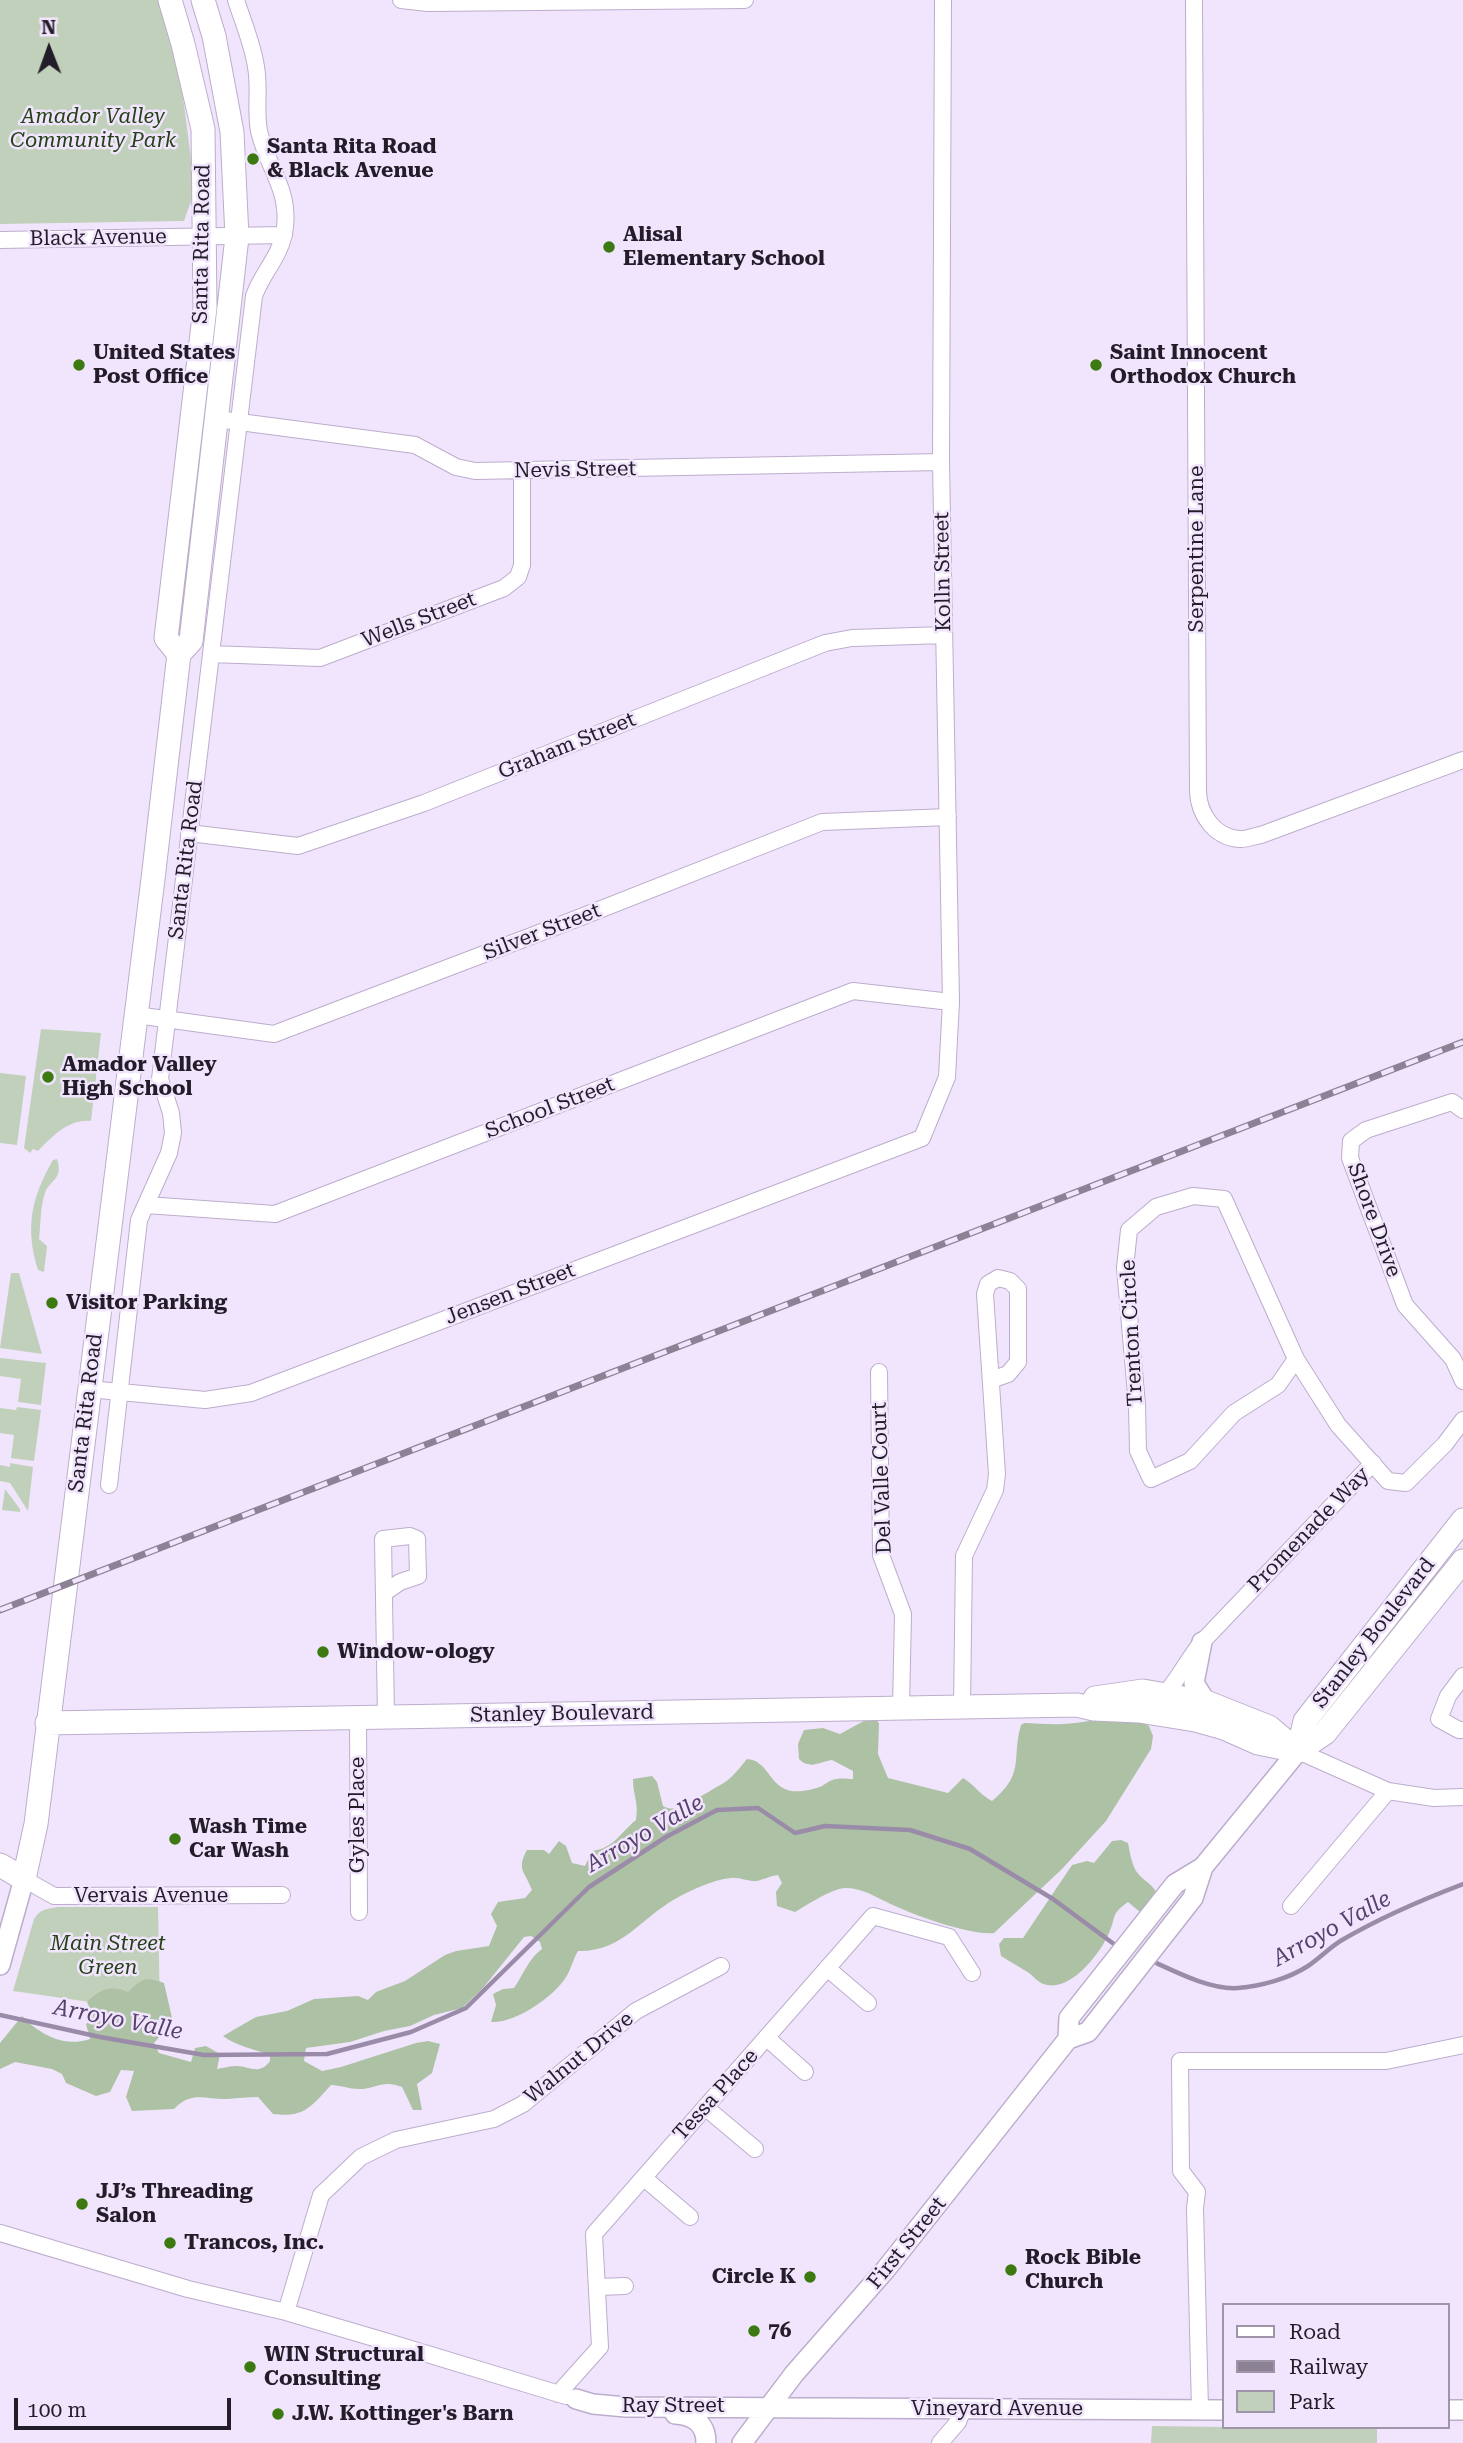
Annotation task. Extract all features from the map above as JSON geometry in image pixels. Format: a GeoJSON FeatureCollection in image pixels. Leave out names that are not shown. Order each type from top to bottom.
{"type":"FeatureCollection","features":[{"type":"Feature","properties":{"kind":"main road","name":"Santa Rita Road"},"geometry":{"type":"LineString","coordinates":[[170,0],[203,130],[205,309],[166,638],[179,654]]}},
{"type":"Feature","properties":{"kind":"main road","name":"Santa Rita Road"},"geometry":{"type":"LineString","coordinates":[[24,1879],[35,1832],[179,654],[191,641],[203,548],[228,421],[237,237],[232,132],[214,36],[203,0]]}},
{"type":"Feature","properties":{"kind":"main road"},"geometry":{"type":"LineString","coordinates":[[176,545],[203,548]]}},
{"type":"Feature","properties":{"kind":"main road","name":"Stanley Boulevard"},"geometry":{"type":"LineString","coordinates":[[1298,1751],[1305,1721],[1463,1520]]}},
{"type":"Feature","properties":{"kind":"main road","name":"Stanley Boulevard"},"geometry":{"type":"LineString","coordinates":[[47,1723],[1077,1705],[1195,1720],[1224,1728],[1258,1743],[1298,1751],[1325,1733],[1463,1561]]}},
{"type":"Feature","properties":{"kind":"main road","name":"Stanley Boulevard"},"geometry":{"type":"LineString","coordinates":[[1077,1705],[1093,1698],[1143,1691],[1206,1702],[1269,1727],[1298,1751]]}},
{"type":"Feature","properties":{"kind":"main road"},"geometry":{"type":"LineString","coordinates":[[0,1865],[24,1879]]}},
{"type":"Feature","properties":{"kind":"main road"},"geometry":{"type":"LineString","coordinates":[[0,1885],[24,1879]]}},
{"type":"Feature","properties":{"kind":"street"},"geometry":{"type":"LineString","coordinates":[[236,0],[256,67],[259,128],[264,149],[285,198],[284,235]]}},
{"type":"Feature","properties":{"kind":"street"},"geometry":{"type":"LineString","coordinates":[[401,0],[428,4],[745,0]]}},
{"type":"Feature","properties":{"kind":"street","name":"Kolln Street"},"geometry":{"type":"LineString","coordinates":[[922,1138],[947,1077],[951,1002],[941,462],[943,0]]}},
{"type":"Feature","properties":{"kind":"street","name":"Serpentine Lane"},"geometry":{"type":"LineString","coordinates":[[1194,0],[1198,792],[1203,815],[1214,830],[1238,839],[1261,835],[1463,760]]}},
{"type":"Feature","properties":{"kind":"street","name":"Black Avenue"},"geometry":{"type":"LineString","coordinates":[[0,240],[284,235]]}},
{"type":"Feature","properties":{"kind":"street","name":"Santa Rita Road"},"geometry":{"type":"LineString","coordinates":[[109,1485],[139,1220],[169,1153],[173,1133],[171,1113],[160,1079],[211,654],[228,421],[254,296],[259,281],[279,251],[284,235]]}},
{"type":"Feature","properties":{"kind":"street","name":"Nevis Street"},"geometry":{"type":"LineString","coordinates":[[228,421],[415,445],[456,467],[475,471],[941,462]]}},
{"type":"Feature","properties":{"kind":"street","name":"Wells Street"},"geometry":{"type":"LineString","coordinates":[[211,654],[320,658],[504,588],[518,577],[522,565],[522,471]]}},
{"type":"Feature","properties":{"kind":"street","name":"Graham Street"},"geometry":{"type":"LineString","coordinates":[[189,833],[298,846],[424,803],[825,643],[852,638],[944,635]]}},
{"type":"Feature","properties":{"kind":"street","name":"Silver Street"},"geometry":{"type":"LineString","coordinates":[[136,1015],[274,1034],[822,822],[948,817]]}},
{"type":"Feature","properties":{"kind":"street","name":"School Street"},"geometry":{"type":"LineString","coordinates":[[146,1205],[275,1214],[853,991],[951,1002]]}},
{"type":"Feature","properties":{"kind":"street","name":"Shore Drive"},"geometry":{"type":"LineString","coordinates":[[1458,1355],[1405,1305],[1350,1158],[1350,1141],[1366,1130],[1452,1102],[1463,1110]]}},
{"type":"Feature","properties":{"kind":"street","name":"Jensen Street"},"geometry":{"type":"LineString","coordinates":[[89,1389],[205,1400],[251,1393],[922,1138]]}},
{"type":"Feature","properties":{"kind":"street","name":"Trenton Circle"},"geometry":{"type":"LineString","coordinates":[[1296,1359],[1278,1385],[1234,1413],[1190,1461],[1151,1479],[1138,1451],[1137,1405],[1125,1269],[1129,1230],[1156,1207],[1193,1196],[1224,1199],[1296,1359],[1338,1425],[1373,1463]]}},
{"type":"Feature","properties":{"kind":"street"},"geometry":{"type":"LineString","coordinates":[[962,1707],[964,1556],[995,1490],[997,1474],[990,1380],[985,1294],[988,1284],[998,1278],[1010,1281],[1018,1289],[1018,1362],[1009,1374],[990,1380]]}},
{"type":"Feature","properties":{"kind":"street"},"geometry":{"type":"LineString","coordinates":[[1458,1355],[1463,1381]]}},
{"type":"Feature","properties":{"kind":"street","name":"Del Valle Court"},"geometry":{"type":"LineString","coordinates":[[879,1372],[881,1555],[903,1614],[901,1707]]}},
{"type":"Feature","properties":{"kind":"street","name":"Promenade Way"},"geometry":{"type":"LineString","coordinates":[[1165,1694],[1202,1642],[1373,1463],[1388,1481],[1406,1483],[1445,1444],[1463,1420]]}},
{"type":"Feature","properties":{"kind":"street"},"geometry":{"type":"LineString","coordinates":[[384,1593],[386,1717]]}},
{"type":"Feature","properties":{"kind":"street"},"geometry":{"type":"LineString","coordinates":[[1202,1642],[1194,1683],[1206,1702]]}},
{"type":"Feature","properties":{"kind":"street"},"geometry":{"type":"LineString","coordinates":[[1463,1676],[1448,1696],[1439,1719],[1463,1730]]}},
{"type":"Feature","properties":{"kind":"street","name":"Gyles Place"},"geometry":{"type":"LineString","coordinates":[[358,1718],[359,1912]]}},
{"type":"Feature","properties":{"kind":"street"},"geometry":{"type":"LineString","coordinates":[[1203,1867],[1193,1898],[1088,2032],[1068,2039],[1069,2018],[1175,1884],[1203,1867],[1298,1751],[1388,1791],[1434,1798],[1463,1797]]}},
{"type":"Feature","properties":{"kind":"street"},"geometry":{"type":"LineString","coordinates":[[1291,1906],[1388,1791]]}},
{"type":"Feature","properties":{"kind":"street"},"geometry":{"type":"LineString","coordinates":[[0,1965],[24,1879]]}},
{"type":"Feature","properties":{"kind":"street","name":"Vervais Avenue"},"geometry":{"type":"LineString","coordinates":[[24,1879],[54,1896],[282,1895]]}},
{"type":"Feature","properties":{"kind":"street","name":"Tessa Place"},"geometry":{"type":"LineString","coordinates":[[567,2396],[600,2347],[594,2234],[873,1916],[949,1937],[972,1973]]}},
{"type":"Feature","properties":{"kind":"street","name":"Walnut Drive"},"geometry":{"type":"LineString","coordinates":[[286,2312],[321,2195],[361,2157],[396,2140],[494,2119],[523,2104],[636,2011],[721,1966]]}},
{"type":"Feature","properties":{"kind":"street"},"geometry":{"type":"LineString","coordinates":[[827,1968],[868,2003]]}},
{"type":"Feature","properties":{"kind":"street"},"geometry":{"type":"LineString","coordinates":[[767,2038],[805,2071]]}},
{"type":"Feature","properties":{"kind":"street","name":"First Street"},"geometry":{"type":"LineString","coordinates":[[742,2443],[794,2374],[886,2269],[1068,2039]]}},
{"type":"Feature","properties":{"kind":"street"},"geometry":{"type":"LineString","coordinates":[[1200,2410],[1195,2208],[1197,2192],[1181,2171],[1180,2061],[1386,2062],[1463,2045]]}},
{"type":"Feature","properties":{"kind":"street"},"geometry":{"type":"LineString","coordinates":[[705,2106],[755,2149]]}},
{"type":"Feature","properties":{"kind":"street"},"geometry":{"type":"LineString","coordinates":[[644,2178],[690,2217]]}},
{"type":"Feature","properties":{"kind":"street"},"geometry":{"type":"LineString","coordinates":[[0,2233],[188,2289],[286,2312],[567,2396]]}},
{"type":"Feature","properties":{"kind":"street"},"geometry":{"type":"LineString","coordinates":[[598,2287],[625,2286]]}},
{"type":"Feature","properties":{"kind":"street","name":"Ray Street"},"geometry":{"type":"LineString","coordinates":[[567,2396],[593,2404],[633,2407],[771,2406]]}},
{"type":"Feature","properties":{"kind":"street","name":"Vineyard Avenue"},"geometry":{"type":"LineString","coordinates":[[771,2406],[1222,2410]]}},
{"type":"Feature","properties":{"kind":"street"},"geometry":{"type":"LineString","coordinates":[[633,2407],[645,2413],[684,2414],[695,2418],[702,2426],[706,2443]]}},
{"type":"Feature","properties":{"kind":"street"},"geometry":{"type":"LineString","coordinates":[[940,2443],[958,2422],[963,2409]]}},
{"type":"Feature","properties":{"kind":"green space","name":"Amador Valley Community Park"},"geometry":{"type":"Polygon","coordinates":[[[0,0],[158,0],[181,81],[195,190],[184,221],[0,224],[0,0]]]}},
{"type":"Feature","properties":{"kind":"green space"},"geometry":{"type":"Polygon","coordinates":[[[41,1029],[101,1033],[91,1121],[68,1126],[55,1134],[38,1151],[33,1149],[30,1153],[24,1148],[41,1029]]]}},
{"type":"Feature","properties":{"kind":"green space"},"geometry":{"type":"Polygon","coordinates":[[[0,1073],[26,1076],[17,1145],[0,1143],[0,1073]]]}},
{"type":"Feature","properties":{"kind":"green space"},"geometry":{"type":"Polygon","coordinates":[[[57,1159],[59,1171],[45,1193],[41,1210],[39,1239],[47,1246],[44,1272],[38,1270],[34,1255],[32,1214],[40,1187],[53,1160],[57,1159]]]}},
{"type":"Feature","properties":{"kind":"green space"},"geometry":{"type":"Polygon","coordinates":[[[11,1273],[19,1273],[42,1354],[0,1348],[11,1273]]]}},
{"type":"Feature","properties":{"kind":"green space"},"geometry":{"type":"Polygon","coordinates":[[[0,1358],[46,1363],[41,1405],[18,1402],[21,1379],[0,1376],[0,1358]]]}},
{"type":"Feature","properties":{"kind":"green space"},"geometry":{"type":"Polygon","coordinates":[[[17,1407],[41,1410],[34,1461],[11,1458],[14,1435],[0,1433],[0,1408],[16,1410],[17,1407]]]}},
{"type":"Feature","properties":{"kind":"green space"},"geometry":{"type":"Polygon","coordinates":[[[10,1463],[33,1467],[28,1511],[10,1483],[0,1481],[0,1465],[10,1467],[10,1463]]]}},
{"type":"Feature","properties":{"kind":"green space"},"geometry":{"type":"Polygon","coordinates":[[[5,1489],[20,1509],[20,1512],[2,1510],[5,1489]]]}},
{"type":"Feature","properties":{"kind":"green space"},"geometry":{"type":"Polygon","coordinates":[[[873,1716],[879,1723],[878,1754],[888,1778],[948,1793],[963,1778],[992,1801],[1003,1791],[1013,1774],[1018,1737],[1024,1723],[1058,1724],[1127,1719],[1149,1726],[1153,1736],[1151,1749],[1106,1821],[1062,1869],[994,1933],[944,1924],[868,1893],[846,1888],[816,1899],[795,1912],[777,1906],[776,1892],[782,1883],[778,1875],[757,1881],[724,1879],[675,1899],[630,1933],[607,1946],[578,1951],[560,1985],[533,2008],[511,2019],[491,2022],[496,2005],[493,1994],[514,1988],[530,1962],[542,1949],[540,1942],[531,1936],[524,1937],[483,1988],[462,2008],[434,2015],[410,2026],[350,2042],[306,2048],[304,2061],[322,2071],[416,2043],[428,2041],[440,2044],[432,2073],[417,2084],[422,2110],[413,2110],[402,2087],[385,2084],[365,2089],[331,2085],[306,2109],[284,2115],[273,2114],[258,2097],[199,2097],[187,2100],[174,2109],[132,2111],[126,2097],[134,2071],[121,2070],[110,2092],[96,2096],[66,2083],[62,2074],[52,2069],[15,2062],[0,2069],[0,2043],[22,2016],[53,2038],[71,2042],[90,2039],[86,2024],[92,2020],[93,2015],[87,2002],[101,1991],[116,1989],[128,1992],[148,1979],[164,1983],[173,2022],[154,2043],[159,2053],[191,2062],[195,2048],[206,2046],[220,2054],[217,2069],[236,2066],[262,2068],[270,2061],[270,2055],[239,2045],[223,2036],[256,2017],[287,2011],[314,1999],[358,1996],[368,2000],[376,1992],[405,1981],[445,1955],[489,1946],[497,1926],[491,1914],[498,1902],[525,1898],[532,1890],[522,1866],[527,1850],[544,1850],[549,1854],[559,1841],[566,1846],[572,1863],[585,1866],[592,1851],[611,1844],[636,1820],[633,1779],[652,1776],[657,1782],[663,1806],[673,1809],[725,1782],[747,1759],[759,1763],[775,1782],[789,1790],[809,1790],[833,1780],[853,1779],[853,1771],[832,1760],[815,1764],[803,1762],[799,1759],[798,1744],[804,1730],[823,1728],[840,1734],[873,1716]]]}},
{"type":"Feature","properties":{"kind":"green space"},"geometry":{"type":"Polygon","coordinates":[[[1121,1840],[1128,1843],[1136,1871],[1154,1888],[1158,1896],[1149,1915],[1140,1912],[1128,1902],[1122,1906],[1098,1952],[1082,1971],[1062,1984],[1041,1983],[1001,1956],[999,1944],[1004,1938],[1023,1938],[1072,1865],[1087,1861],[1094,1863],[1112,1841],[1121,1840]]]}},
{"type":"Feature","properties":{"kind":"green space","name":"Main Street Green"},"geometry":{"type":"Polygon","coordinates":[[[58,1907],[158,1907],[160,2012],[13,1991],[34,1919],[41,1911],[58,1907]]]}},
{"type":"Feature","properties":{"kind":"green space"},"geometry":{"type":"Polygon","coordinates":[[[1152,2426],[1377,2429],[1377,2443],[1151,2443],[1152,2426]]]}},
{"type":"Feature","properties":{"kind":"waterway","name":"Arroyo Valle"},"geometry":{"type":"LineString","coordinates":[[0,2015],[100,2037],[204,2055],[327,2054],[411,2032],[466,2008],[589,1887],[666,1837],[717,1810],[758,1808],[795,1833],[825,1826],[910,1830],[970,1849],[1053,1899],[1118,1947]]}},
{"type":"Feature","properties":{"kind":"waterway","name":"Arroyo Valle"},"geometry":{"type":"LineString","coordinates":[[1152,1961],[1217,1986],[1238,1988],[1265,1984],[1300,1971],[1338,1943],[1371,1924],[1463,1884]]}},
{"type":"Feature","properties":{"kind":"railway"},"geometry":{"type":"LineString","coordinates":[[0,1610],[1463,1042]]}},
{"type":"Feature","properties":{"kind":"place","name":"Santa Rita Road & Black Avenue"},"geometry":{"type":"Point","coordinates":[253,159]}},
{"type":"Feature","properties":{"kind":"place","name":"Alisal Elementary School"},"geometry":{"type":"Point","coordinates":[609,247]}},
{"type":"Feature","properties":{"kind":"place","name":"United States Post Office"},"geometry":{"type":"Point","coordinates":[79,365]}},
{"type":"Feature","properties":{"kind":"place","name":"Saint Innocent Orthodox Church"},"geometry":{"type":"Point","coordinates":[1096,365]}},
{"type":"Feature","properties":{"kind":"place","name":"Amador Valley High School"},"geometry":{"type":"Point","coordinates":[48,1077]}},
{"type":"Feature","properties":{"kind":"place","name":"Visitor Parking"},"geometry":{"type":"Point","coordinates":[52,1303]}},
{"type":"Feature","properties":{"kind":"place","name":"Window-ology"},"geometry":{"type":"Point","coordinates":[323,1652]}},
{"type":"Feature","properties":{"kind":"place","name":"Wash Time Car Wash"},"geometry":{"type":"Point","coordinates":[175,1839]}},
{"type":"Feature","properties":{"kind":"place","name":"JJ’s Threading Salon"},"geometry":{"type":"Point","coordinates":[82,2204]}},
{"type":"Feature","properties":{"kind":"place","name":"Trancos, Inc."},"geometry":{"type":"Point","coordinates":[170,2243]}},
{"type":"Feature","properties":{"kind":"place","name":"Rock Bible Church"},"geometry":{"type":"Point","coordinates":[1011,2270]}},
{"type":"Feature","properties":{"kind":"place","name":"Circle K"},"geometry":{"type":"Point","coordinates":[810,2277]}},
{"type":"Feature","properties":{"kind":"place","name":"76"},"geometry":{"type":"Point","coordinates":[754,2331]}},
{"type":"Feature","properties":{"kind":"place","name":"WIN Structural Consulting"},"geometry":{"type":"Point","coordinates":[250,2367]}},
{"type":"Feature","properties":{"kind":"place","name":"J.W. Kottinger's Barn"},"geometry":{"type":"Point","coordinates":[278,2414]}}]}
